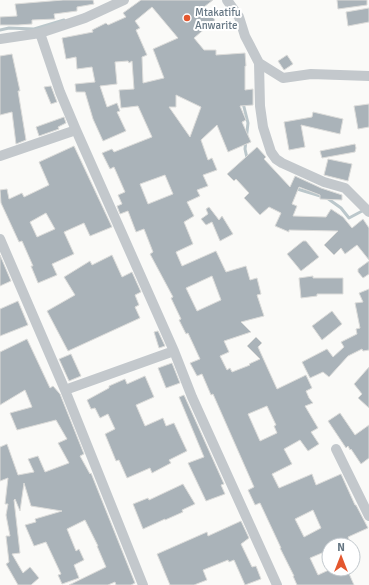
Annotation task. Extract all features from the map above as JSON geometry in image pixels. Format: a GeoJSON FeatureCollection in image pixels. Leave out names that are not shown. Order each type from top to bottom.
{"type":"FeatureCollection","features":[{"type":"Feature","properties":{"kind":"street"},"geometry":{"type":"LineString","coordinates":[[0,39],[40,33],[85,18],[124,0]]}},
{"type":"Feature","properties":{"kind":"street"},"geometry":{"type":"LineString","coordinates":[[227,0],[239,17],[245,36],[259,63],[260,106],[263,127],[271,152],[276,159],[282,163],[324,182],[345,188],[369,212]]}},
{"type":"Feature","properties":{"kind":"street"},"geometry":{"type":"LineString","coordinates":[[40,33],[60,92],[76,130],[174,350],[192,397],[277,585]]}},
{"type":"Feature","properties":{"kind":"street"},"geometry":{"type":"LineString","coordinates":[[259,63],[283,78],[311,74],[369,76]]}},
{"type":"Feature","properties":{"kind":"street"},"geometry":{"type":"LineString","coordinates":[[0,156],[76,130]]}},
{"type":"Feature","properties":{"kind":"street"},"geometry":{"type":"LineString","coordinates":[[0,240],[65,390],[143,585]]}},
{"type":"Feature","properties":{"kind":"street"},"geometry":{"type":"LineString","coordinates":[[65,390],[174,350]]}},
{"type":"Feature","properties":{"kind":"street"},"geometry":{"type":"LineString","coordinates":[[336,449],[369,516]]}},
{"type":"Feature","properties":{"kind":"building"},"geometry":{"type":"Polygon","coordinates":[[[63,0],[93,0],[94,4],[77,7],[77,11],[54,14],[55,19],[32,20],[32,24],[0,25],[0,17],[17,16],[15,4],[63,0]]]}},
{"type":"Feature","properties":{"kind":"building"},"geometry":{"type":"Polygon","coordinates":[[[141,0],[213,0],[204,7],[215,20],[194,38],[204,50],[216,50],[216,55],[245,53],[245,90],[253,89],[253,105],[240,106],[246,120],[242,122],[251,142],[228,152],[217,125],[201,140],[208,160],[212,158],[217,170],[203,175],[208,186],[197,190],[200,196],[187,202],[194,216],[184,222],[193,244],[176,252],[182,266],[216,251],[226,272],[246,266],[250,280],[257,278],[261,294],[257,295],[264,316],[241,322],[251,332],[224,341],[229,352],[220,356],[227,370],[230,368],[232,372],[250,365],[249,364],[260,359],[247,346],[256,337],[262,343],[258,347],[277,389],[306,375],[312,388],[306,391],[313,403],[305,406],[318,428],[311,432],[319,444],[308,451],[300,440],[284,449],[292,464],[272,474],[279,488],[312,474],[316,485],[341,474],[355,505],[368,528],[348,537],[321,537],[321,553],[310,558],[318,575],[321,574],[321,577],[350,577],[354,585],[297,585],[260,503],[255,505],[248,490],[254,487],[213,394],[211,395],[202,374],[197,376],[190,363],[200,359],[188,333],[186,334],[179,320],[181,319],[171,298],[173,297],[150,254],[153,252],[144,229],[136,232],[128,211],[120,214],[117,206],[122,204],[118,195],[125,192],[114,167],[110,169],[102,153],[112,149],[114,152],[152,137],[138,106],[121,108],[119,90],[134,89],[132,61],[129,63],[128,61],[115,62],[117,84],[100,86],[107,107],[117,103],[120,111],[117,112],[126,131],[103,141],[93,119],[85,92],[76,92],[75,84],[95,82],[92,67],[77,69],[76,57],[66,59],[62,38],[93,32],[92,30],[106,23],[108,25],[126,17],[123,13],[141,0]],[[152,7],[135,21],[140,28],[136,30],[147,55],[142,57],[143,83],[164,78],[153,49],[178,38],[152,7]],[[176,95],[176,107],[169,107],[190,137],[201,107],[176,95]],[[165,175],[140,184],[148,204],[173,194],[165,175]],[[212,276],[186,288],[197,311],[221,300],[212,276]],[[267,406],[248,414],[260,441],[277,433],[274,426],[276,425],[267,406]],[[313,510],[295,519],[304,537],[321,528],[313,510]]]}},
{"type":"Feature","properties":{"kind":"building"},"geometry":{"type":"Polygon","coordinates":[[[337,0],[367,0],[367,5],[338,9],[337,0]]]}},
{"type":"Feature","properties":{"kind":"building"},"geometry":{"type":"Polygon","coordinates":[[[369,8],[369,22],[348,26],[346,12],[369,8]]]}},
{"type":"Feature","properties":{"kind":"building"},"geometry":{"type":"Polygon","coordinates":[[[12,54],[20,91],[18,91],[26,140],[16,144],[12,112],[0,115],[0,56],[12,54]]]}},
{"type":"Feature","properties":{"kind":"building"},"geometry":{"type":"Polygon","coordinates":[[[287,55],[293,64],[284,70],[278,61],[287,55]]]}},
{"type":"Feature","properties":{"kind":"building"},"geometry":{"type":"Polygon","coordinates":[[[51,86],[57,102],[51,104],[44,87],[51,86]]]}},
{"type":"Feature","properties":{"kind":"building"},"geometry":{"type":"Polygon","coordinates":[[[369,104],[369,127],[358,129],[354,106],[369,104]]]}},
{"type":"Feature","properties":{"kind":"building"},"geometry":{"type":"Polygon","coordinates":[[[313,112],[343,119],[340,134],[301,125],[305,147],[289,150],[284,122],[312,117],[313,112]]]}},
{"type":"Feature","properties":{"kind":"building"},"geometry":{"type":"Polygon","coordinates":[[[64,117],[66,123],[58,127],[59,129],[39,136],[36,127],[64,117]]]}},
{"type":"Feature","properties":{"kind":"building"},"geometry":{"type":"Polygon","coordinates":[[[355,144],[355,152],[322,158],[320,151],[355,144]]]}},
{"type":"Feature","properties":{"kind":"building"},"geometry":{"type":"Polygon","coordinates":[[[74,146],[112,227],[90,236],[84,223],[64,232],[74,254],[52,264],[57,275],[38,283],[31,266],[33,266],[22,241],[19,242],[1,203],[0,190],[7,189],[9,199],[22,193],[24,197],[49,185],[39,162],[74,146]],[[46,213],[30,222],[37,237],[55,229],[46,213]]]}},
{"type":"Feature","properties":{"kind":"building"},"geometry":{"type":"Polygon","coordinates":[[[257,147],[266,157],[264,159],[290,187],[295,176],[321,188],[342,195],[342,200],[320,199],[320,195],[299,187],[292,204],[297,206],[293,216],[326,217],[331,209],[343,217],[352,228],[363,219],[369,228],[369,260],[357,245],[345,254],[341,248],[334,255],[324,245],[338,231],[289,230],[289,232],[275,226],[281,213],[269,207],[260,215],[244,198],[249,193],[236,179],[234,181],[227,174],[257,147]]]}},
{"type":"Feature","properties":{"kind":"building"},"geometry":{"type":"Polygon","coordinates":[[[328,159],[352,164],[348,181],[324,175],[328,159]]]}},
{"type":"Feature","properties":{"kind":"building"},"geometry":{"type":"Polygon","coordinates":[[[209,207],[219,220],[222,216],[233,234],[220,241],[212,222],[206,225],[201,219],[208,214],[206,209],[209,207]]]}},
{"type":"Feature","properties":{"kind":"building"},"geometry":{"type":"Polygon","coordinates":[[[303,241],[306,241],[319,257],[301,271],[287,254],[303,241]]]}},
{"type":"Feature","properties":{"kind":"building"},"geometry":{"type":"Polygon","coordinates":[[[0,255],[11,281],[0,286],[0,255]]]}},
{"type":"Feature","properties":{"kind":"building"},"geometry":{"type":"Polygon","coordinates":[[[112,255],[122,277],[132,272],[141,292],[135,295],[139,305],[135,307],[140,318],[68,351],[47,311],[75,295],[64,277],[90,261],[92,265],[112,255]]]}},
{"type":"Feature","properties":{"kind":"building"},"geometry":{"type":"Polygon","coordinates":[[[369,261],[369,274],[363,278],[358,272],[358,269],[369,261]]]}},
{"type":"Feature","properties":{"kind":"building"},"geometry":{"type":"Polygon","coordinates":[[[313,276],[313,278],[343,278],[343,294],[317,294],[317,296],[301,298],[299,278],[313,276]]]}},
{"type":"Feature","properties":{"kind":"building"},"geometry":{"type":"Polygon","coordinates":[[[369,289],[369,350],[363,351],[362,349],[348,356],[329,377],[323,372],[310,378],[302,362],[327,349],[333,357],[344,347],[341,342],[357,334],[356,329],[360,328],[355,303],[363,302],[359,293],[369,289]]]}},
{"type":"Feature","properties":{"kind":"building"},"geometry":{"type":"Polygon","coordinates":[[[18,301],[28,325],[0,336],[0,309],[18,301]]]}},
{"type":"Feature","properties":{"kind":"building"},"geometry":{"type":"Polygon","coordinates":[[[332,311],[342,324],[322,340],[312,326],[332,311]]]}},
{"type":"Feature","properties":{"kind":"building"},"geometry":{"type":"Polygon","coordinates":[[[158,331],[165,346],[159,348],[154,332],[158,331]]]}},
{"type":"Feature","properties":{"kind":"building"},"geometry":{"type":"Polygon","coordinates":[[[27,339],[50,388],[53,386],[60,394],[84,454],[80,456],[90,474],[91,473],[135,583],[131,585],[116,585],[115,582],[108,585],[69,585],[106,567],[98,546],[85,520],[67,529],[76,551],[79,549],[84,560],[74,565],[79,578],[62,584],[58,575],[61,574],[46,542],[34,546],[25,525],[36,522],[35,519],[62,511],[31,506],[24,483],[20,511],[15,499],[14,500],[20,553],[12,554],[23,573],[30,567],[39,578],[31,585],[18,585],[6,564],[9,562],[6,536],[10,536],[6,515],[8,504],[5,504],[8,478],[0,481],[0,447],[7,444],[18,475],[34,472],[28,459],[38,456],[45,472],[69,463],[58,443],[67,439],[56,420],[17,430],[10,413],[32,407],[25,390],[0,405],[0,352],[27,339]]]}},
{"type":"Feature","properties":{"kind":"building"},"geometry":{"type":"Polygon","coordinates":[[[71,354],[81,376],[69,381],[59,359],[71,354]]]}},
{"type":"Feature","properties":{"kind":"building"},"geometry":{"type":"Polygon","coordinates":[[[172,363],[180,383],[166,388],[158,368],[172,363]]]}},
{"type":"Feature","properties":{"kind":"building"},"geometry":{"type":"Polygon","coordinates":[[[369,367],[369,408],[358,398],[362,394],[354,384],[369,367]]]}},
{"type":"Feature","properties":{"kind":"building"},"geometry":{"type":"Polygon","coordinates":[[[145,376],[154,397],[136,405],[145,426],[163,418],[166,426],[174,423],[187,451],[169,460],[171,463],[152,473],[150,468],[127,478],[119,460],[116,461],[105,434],[115,429],[108,414],[100,418],[95,408],[91,409],[87,400],[109,388],[109,386],[125,379],[127,384],[145,376]]]}},
{"type":"Feature","properties":{"kind":"building"},"geometry":{"type":"Polygon","coordinates":[[[184,395],[224,484],[221,485],[225,494],[206,501],[188,463],[204,457],[179,397],[184,395]]]}},
{"type":"Feature","properties":{"kind":"building"},"geometry":{"type":"Polygon","coordinates":[[[340,413],[355,435],[369,425],[369,458],[361,464],[351,449],[350,450],[348,446],[346,448],[328,421],[340,413]]]}},
{"type":"Feature","properties":{"kind":"building"},"geometry":{"type":"Polygon","coordinates":[[[183,484],[195,504],[182,510],[183,512],[143,529],[133,504],[148,498],[149,500],[183,484]]]}},
{"type":"Feature","properties":{"kind":"building"},"geometry":{"type":"Polygon","coordinates":[[[241,521],[249,538],[241,544],[252,567],[256,566],[261,579],[245,585],[234,560],[229,562],[228,560],[203,570],[207,580],[194,585],[170,585],[157,554],[207,532],[208,536],[241,521]]]}},
{"type":"Feature","properties":{"kind":"waterway"},"geometry":{"type":"LineString","coordinates":[[0,30],[9,28],[34,29],[64,20]]}},
{"type":"Feature","properties":{"kind":"waterway"},"geometry":{"type":"LineString","coordinates":[[243,103],[248,123],[245,149],[247,158]]}},
{"type":"Feature","properties":{"kind":"waterway"},"geometry":{"type":"LineString","coordinates":[[294,188],[327,198],[341,208],[349,218],[364,210]]}},
{"type":"Feature","properties":{"kind":"place","name":"Mtakatifu Anwarite"},"geometry":{"type":"Point","coordinates":[187,18]}}]}
